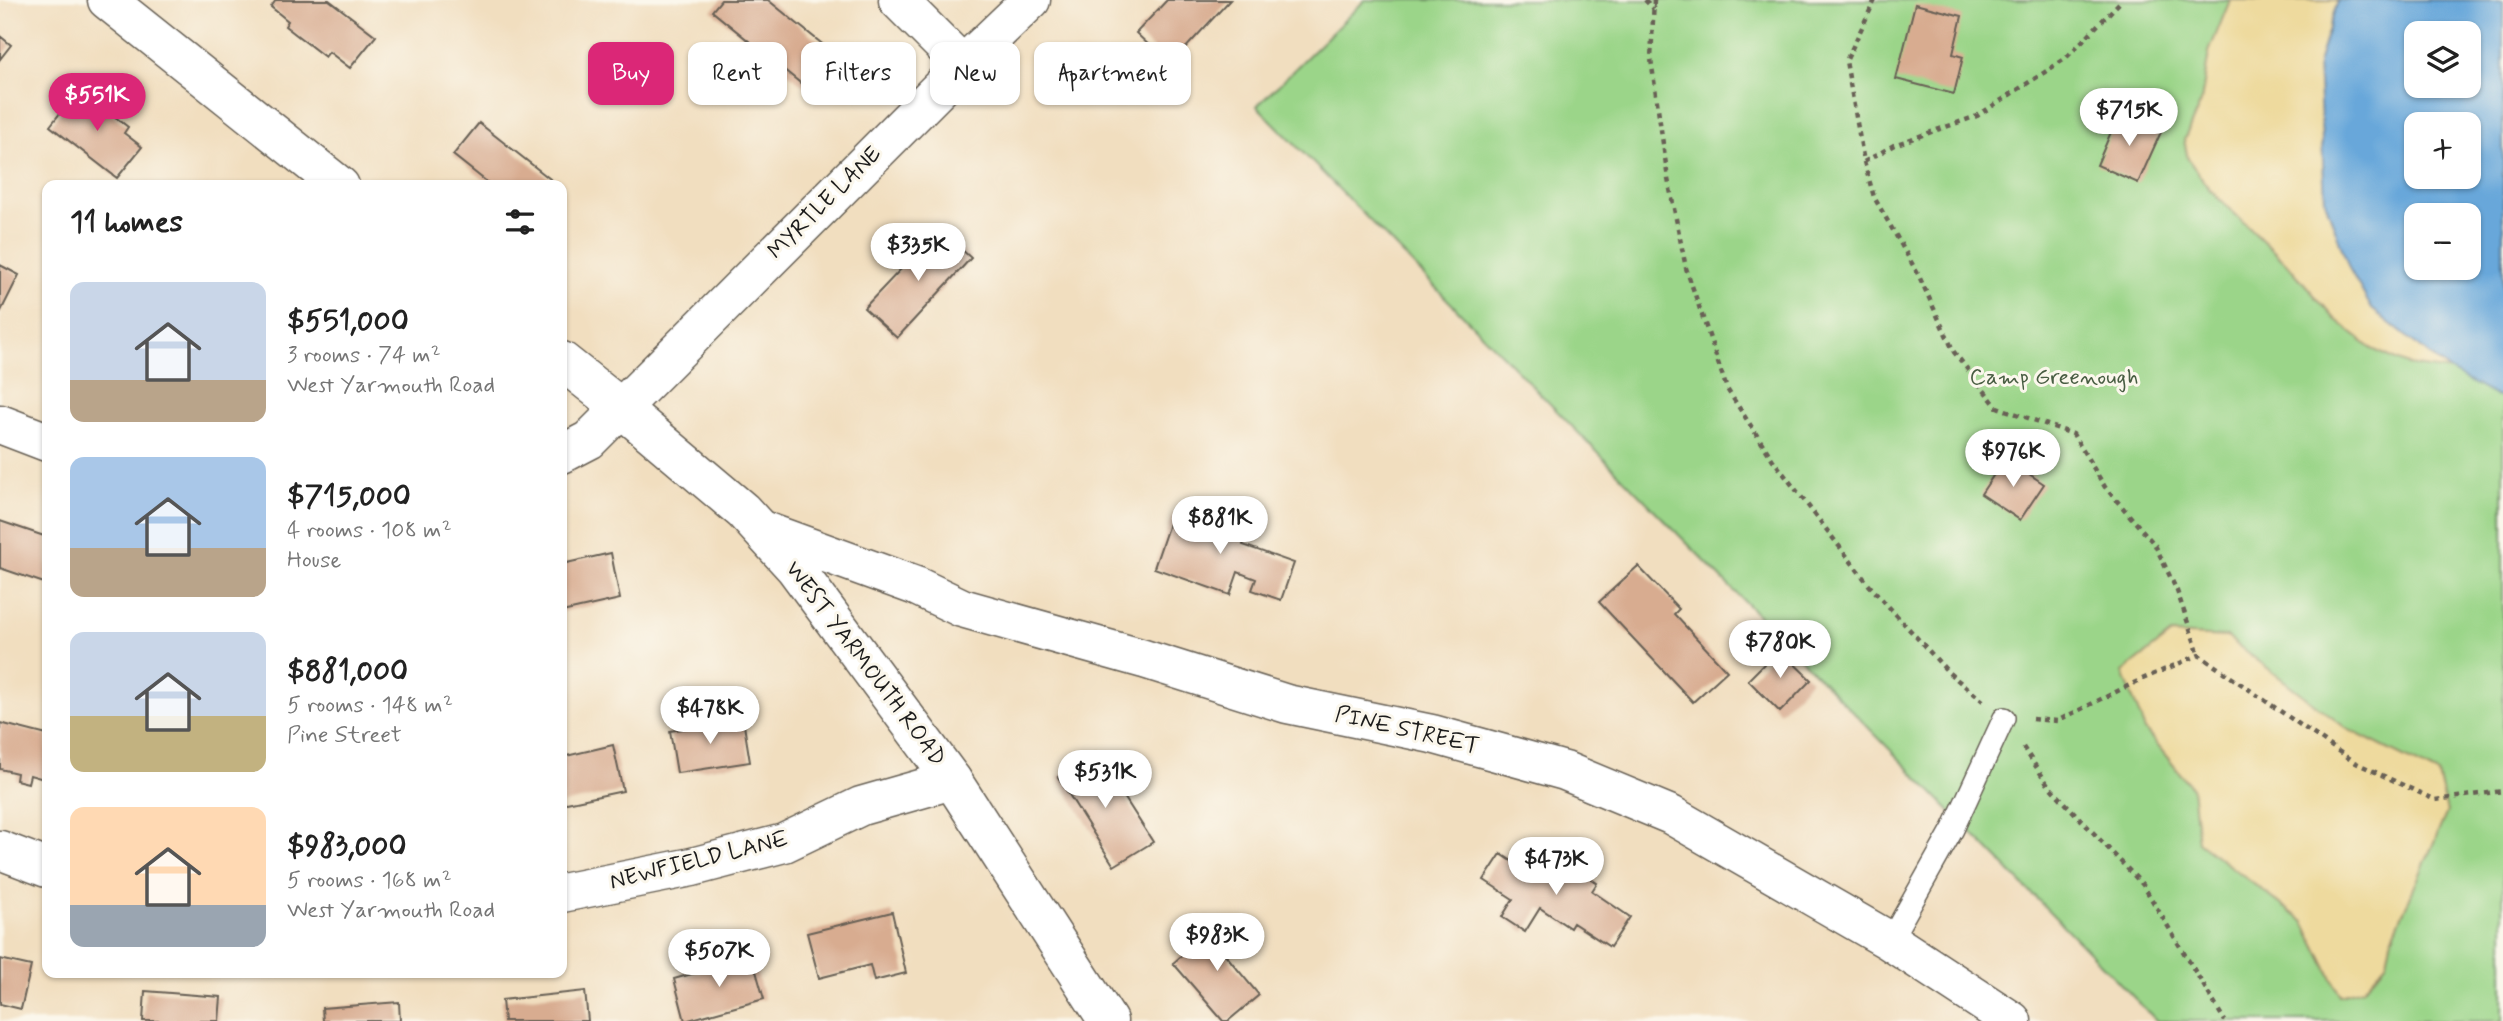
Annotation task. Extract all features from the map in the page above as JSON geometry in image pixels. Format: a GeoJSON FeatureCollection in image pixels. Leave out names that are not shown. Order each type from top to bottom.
{"type":"FeatureCollection","features":[{"type":"Feature","properties":{"kind":"street"},"geometry":{"type":"LineString","coordinates":[[107,0],[332,180]]}},
{"type":"Feature","properties":{"kind":"street"},"geometry":{"type":"LineString","coordinates":[[898,0],[940,42]]}},
{"type":"Feature","properties":{"kind":"street","name":"MYRTLE LANE"},"geometry":{"type":"LineString","coordinates":[[987,42],[1031,0]]}},
{"type":"Feature","properties":{"kind":"street","name":"MYRTLE LANE"},"geometry":{"type":"LineString","coordinates":[[567,451],[589,440],[930,98]]}},
{"type":"Feature","properties":{"kind":"street","name":"WEST YARMOUTH ROAD"},"geometry":{"type":"LineString","coordinates":[[567,365],[695,468],[762,530],[821,602],[952,780],[1108,1021]]}},
{"type":"Feature","properties":{"kind":"street"},"geometry":{"type":"LineString","coordinates":[[0,424],[42,440]]}},
{"type":"Feature","properties":{"kind":"street","name":"PINE STREET"},"geometry":{"type":"LineString","coordinates":[[762,530],[916,586],[962,608],[1144,659],[1287,704],[1432,734],[1566,771],[1671,815],[1890,941],[2012,1021]]}},
{"type":"Feature","properties":{"kind":"street","name":"NEWFIELD LANE"},"geometry":{"type":"LineString","coordinates":[[567,892],[692,867],[784,844],[861,806],[952,780]]}},
{"type":"Feature","properties":{"kind":"street"},"geometry":{"type":"LineString","coordinates":[[0,850],[42,866]]}},
{"type":"Feature","properties":{"kind":"lane"},"geometry":{"type":"LineString","coordinates":[[1890,941],[1953,830],[2004,718]]}},
{"type":"Feature","properties":{"kind":"path"},"geometry":{"type":"LineString","coordinates":[[1644,0],[1654,9]]}},
{"type":"Feature","properties":{"kind":"path"},"geometry":{"type":"LineString","coordinates":[[1654,0],[1651,59],[1668,179],[1686,268],[1727,389],[1773,460],[1869,585],[1949,673],[2004,718],[2049,786],[2143,885],[2225,1021]]}},
{"type":"Feature","properties":{"kind":"path"},"geometry":{"type":"LineString","coordinates":[[1875,0],[1846,61],[1864,162],[1874,197],[1918,274],[1954,352],[1997,407],[2073,434],[2105,487],[2155,545],[2177,591],[2199,655],[2354,762],[2435,800],[2503,791]]}},
{"type":"Feature","properties":{"kind":"path"},"geometry":{"type":"LineString","coordinates":[[1864,162],[1894,145],[1977,116],[2065,59],[2122,0]]}},
{"type":"Feature","properties":{"kind":"path"},"geometry":{"type":"LineString","coordinates":[[2004,718],[2057,721],[2140,680],[2199,655]]}},
{"type":"Feature","properties":{"kind":"green space","name":"Camp Greenough"},"geometry":{"type":"Polygon","coordinates":[[[1365,0],[2503,0],[2503,1021],[2157,1021],[1257,106],[1365,0]]]}},
{"type":"Feature","properties":{"kind":"sand"},"geometry":{"type":"Polygon","coordinates":[[[2230,0],[2338,0],[2318,63],[2372,309],[2450,371],[2408,365],[2372,349],[2335,319],[2289,266],[2210,190],[2188,159],[2184,140],[2201,102],[2209,52],[2230,0]]]}},
{"type":"Feature","properties":{"kind":"sand"},"geometry":{"type":"Polygon","coordinates":[[[2171,634],[2227,637],[2347,729],[2438,774],[2447,812],[2391,941],[2387,962],[2363,989],[2340,995],[2304,922],[2198,842],[2192,788],[2145,730],[2123,672],[2171,634]]]}},
{"type":"Feature","properties":{"kind":"water"},"geometry":{"type":"Polygon","coordinates":[[[2338,0],[2503,0],[2503,397],[2497,397],[2450,371],[2372,309],[2349,268],[2325,201],[2318,63],[2338,0]]]}},
{"type":"Feature","properties":{"kind":"building"},"geometry":{"type":"Polygon","coordinates":[[[276,0],[329,0],[376,36],[350,68],[329,52],[325,57],[285,26],[288,21],[271,7],[276,0]]]}},
{"type":"Feature","properties":{"kind":"building"},"geometry":{"type":"Polygon","coordinates":[[[721,0],[768,0],[820,42],[801,42],[801,83],[787,72],[787,42],[750,42],[712,11],[721,0]]]}},
{"type":"Feature","properties":{"kind":"building"},"geometry":{"type":"Polygon","coordinates":[[[1167,0],[1230,0],[1191,42],[1146,42],[1136,33],[1167,0]]]}},
{"type":"Feature","properties":{"kind":"building"},"geometry":{"type":"Polygon","coordinates":[[[1915,4],[1962,16],[1953,54],[1963,57],[1954,94],[1896,79],[1915,4]]]}},
{"type":"Feature","properties":{"kind":"building"},"geometry":{"type":"Polygon","coordinates":[[[0,36],[11,45],[0,59],[0,36]]]}},
{"type":"Feature","properties":{"kind":"building"},"geometry":{"type":"Polygon","coordinates":[[[79,89],[128,127],[124,133],[142,147],[117,178],[50,126],[79,89]]]}},
{"type":"Feature","properties":{"kind":"building"},"geometry":{"type":"Polygon","coordinates":[[[2119,113],[2161,132],[2138,183],[2097,165],[2119,113]]]}},
{"type":"Feature","properties":{"kind":"building"},"geometry":{"type":"Polygon","coordinates":[[[479,123],[551,180],[484,180],[453,155],[479,123]]]}},
{"type":"Feature","properties":{"kind":"building"},"geometry":{"type":"Polygon","coordinates":[[[939,229],[971,258],[897,338],[864,308],[939,229]]]}},
{"type":"Feature","properties":{"kind":"building"},"geometry":{"type":"Polygon","coordinates":[[[0,265],[19,275],[0,313],[0,265]]]}},
{"type":"Feature","properties":{"kind":"building"},"geometry":{"type":"Polygon","coordinates":[[[2005,458],[2044,484],[2020,520],[1981,494],[2005,458]]]}},
{"type":"Feature","properties":{"kind":"building"},"geometry":{"type":"Polygon","coordinates":[[[1202,510],[1249,526],[1243,545],[1294,563],[1281,600],[1252,590],[1256,579],[1238,572],[1230,595],[1154,568],[1172,515],[1197,524],[1202,510]]]}},
{"type":"Feature","properties":{"kind":"building"},"geometry":{"type":"Polygon","coordinates":[[[0,521],[42,535],[42,582],[0,568],[0,521]]]}},
{"type":"Feature","properties":{"kind":"building"},"geometry":{"type":"Polygon","coordinates":[[[611,553],[620,599],[567,611],[567,563],[611,553]]]}},
{"type":"Feature","properties":{"kind":"building"},"geometry":{"type":"Polygon","coordinates":[[[1638,566],[1679,609],[1674,614],[1727,671],[1693,702],[1599,602],[1638,566]]]}},
{"type":"Feature","properties":{"kind":"building"},"geometry":{"type":"Polygon","coordinates":[[[1779,649],[1811,680],[1780,712],[1748,680],[1779,649]]]}},
{"type":"Feature","properties":{"kind":"building"},"geometry":{"type":"Polygon","coordinates":[[[743,719],[750,762],[677,773],[670,731],[743,719]]]}},
{"type":"Feature","properties":{"kind":"building"},"geometry":{"type":"Polygon","coordinates":[[[0,723],[42,734],[42,779],[30,775],[28,783],[16,780],[17,773],[0,769],[0,723]]]}},
{"type":"Feature","properties":{"kind":"building"},"geometry":{"type":"Polygon","coordinates":[[[613,745],[623,791],[567,803],[567,756],[613,745]]]}},
{"type":"Feature","properties":{"kind":"building"},"geometry":{"type":"Polygon","coordinates":[[[1096,753],[1153,842],[1114,866],[1058,777],[1096,753]]]}},
{"type":"Feature","properties":{"kind":"building"},"geometry":{"type":"Polygon","coordinates":[[[1546,849],[1597,883],[1592,891],[1630,917],[1610,947],[1573,923],[1570,928],[1540,908],[1525,932],[1502,917],[1513,899],[1484,880],[1501,854],[1530,873],[1546,849]]]}},
{"type":"Feature","properties":{"kind":"building"},"geometry":{"type":"Polygon","coordinates":[[[892,912],[906,973],[874,981],[870,965],[819,978],[807,933],[892,912]]]}},
{"type":"Feature","properties":{"kind":"building"},"geometry":{"type":"Polygon","coordinates":[[[1225,919],[1241,938],[1224,953],[1259,995],[1228,1021],[1223,1021],[1173,963],[1225,919]]]}},
{"type":"Feature","properties":{"kind":"building"},"geometry":{"type":"Polygon","coordinates":[[[752,957],[764,999],[685,1021],[674,979],[752,957]]]}},
{"type":"Feature","properties":{"kind":"building"},"geometry":{"type":"Polygon","coordinates":[[[0,959],[31,966],[21,1009],[0,1004],[0,959]]]}},
{"type":"Feature","properties":{"kind":"building"},"geometry":{"type":"Polygon","coordinates":[[[145,991],[221,997],[219,1021],[143,1021],[145,991]]]}},
{"type":"Feature","properties":{"kind":"building"},"geometry":{"type":"Polygon","coordinates":[[[585,991],[588,1021],[504,1021],[502,1000],[585,991]]]}},
{"type":"Feature","properties":{"kind":"building"},"geometry":{"type":"Polygon","coordinates":[[[399,1002],[400,1021],[323,1021],[322,1008],[399,1002]]]}}]}
